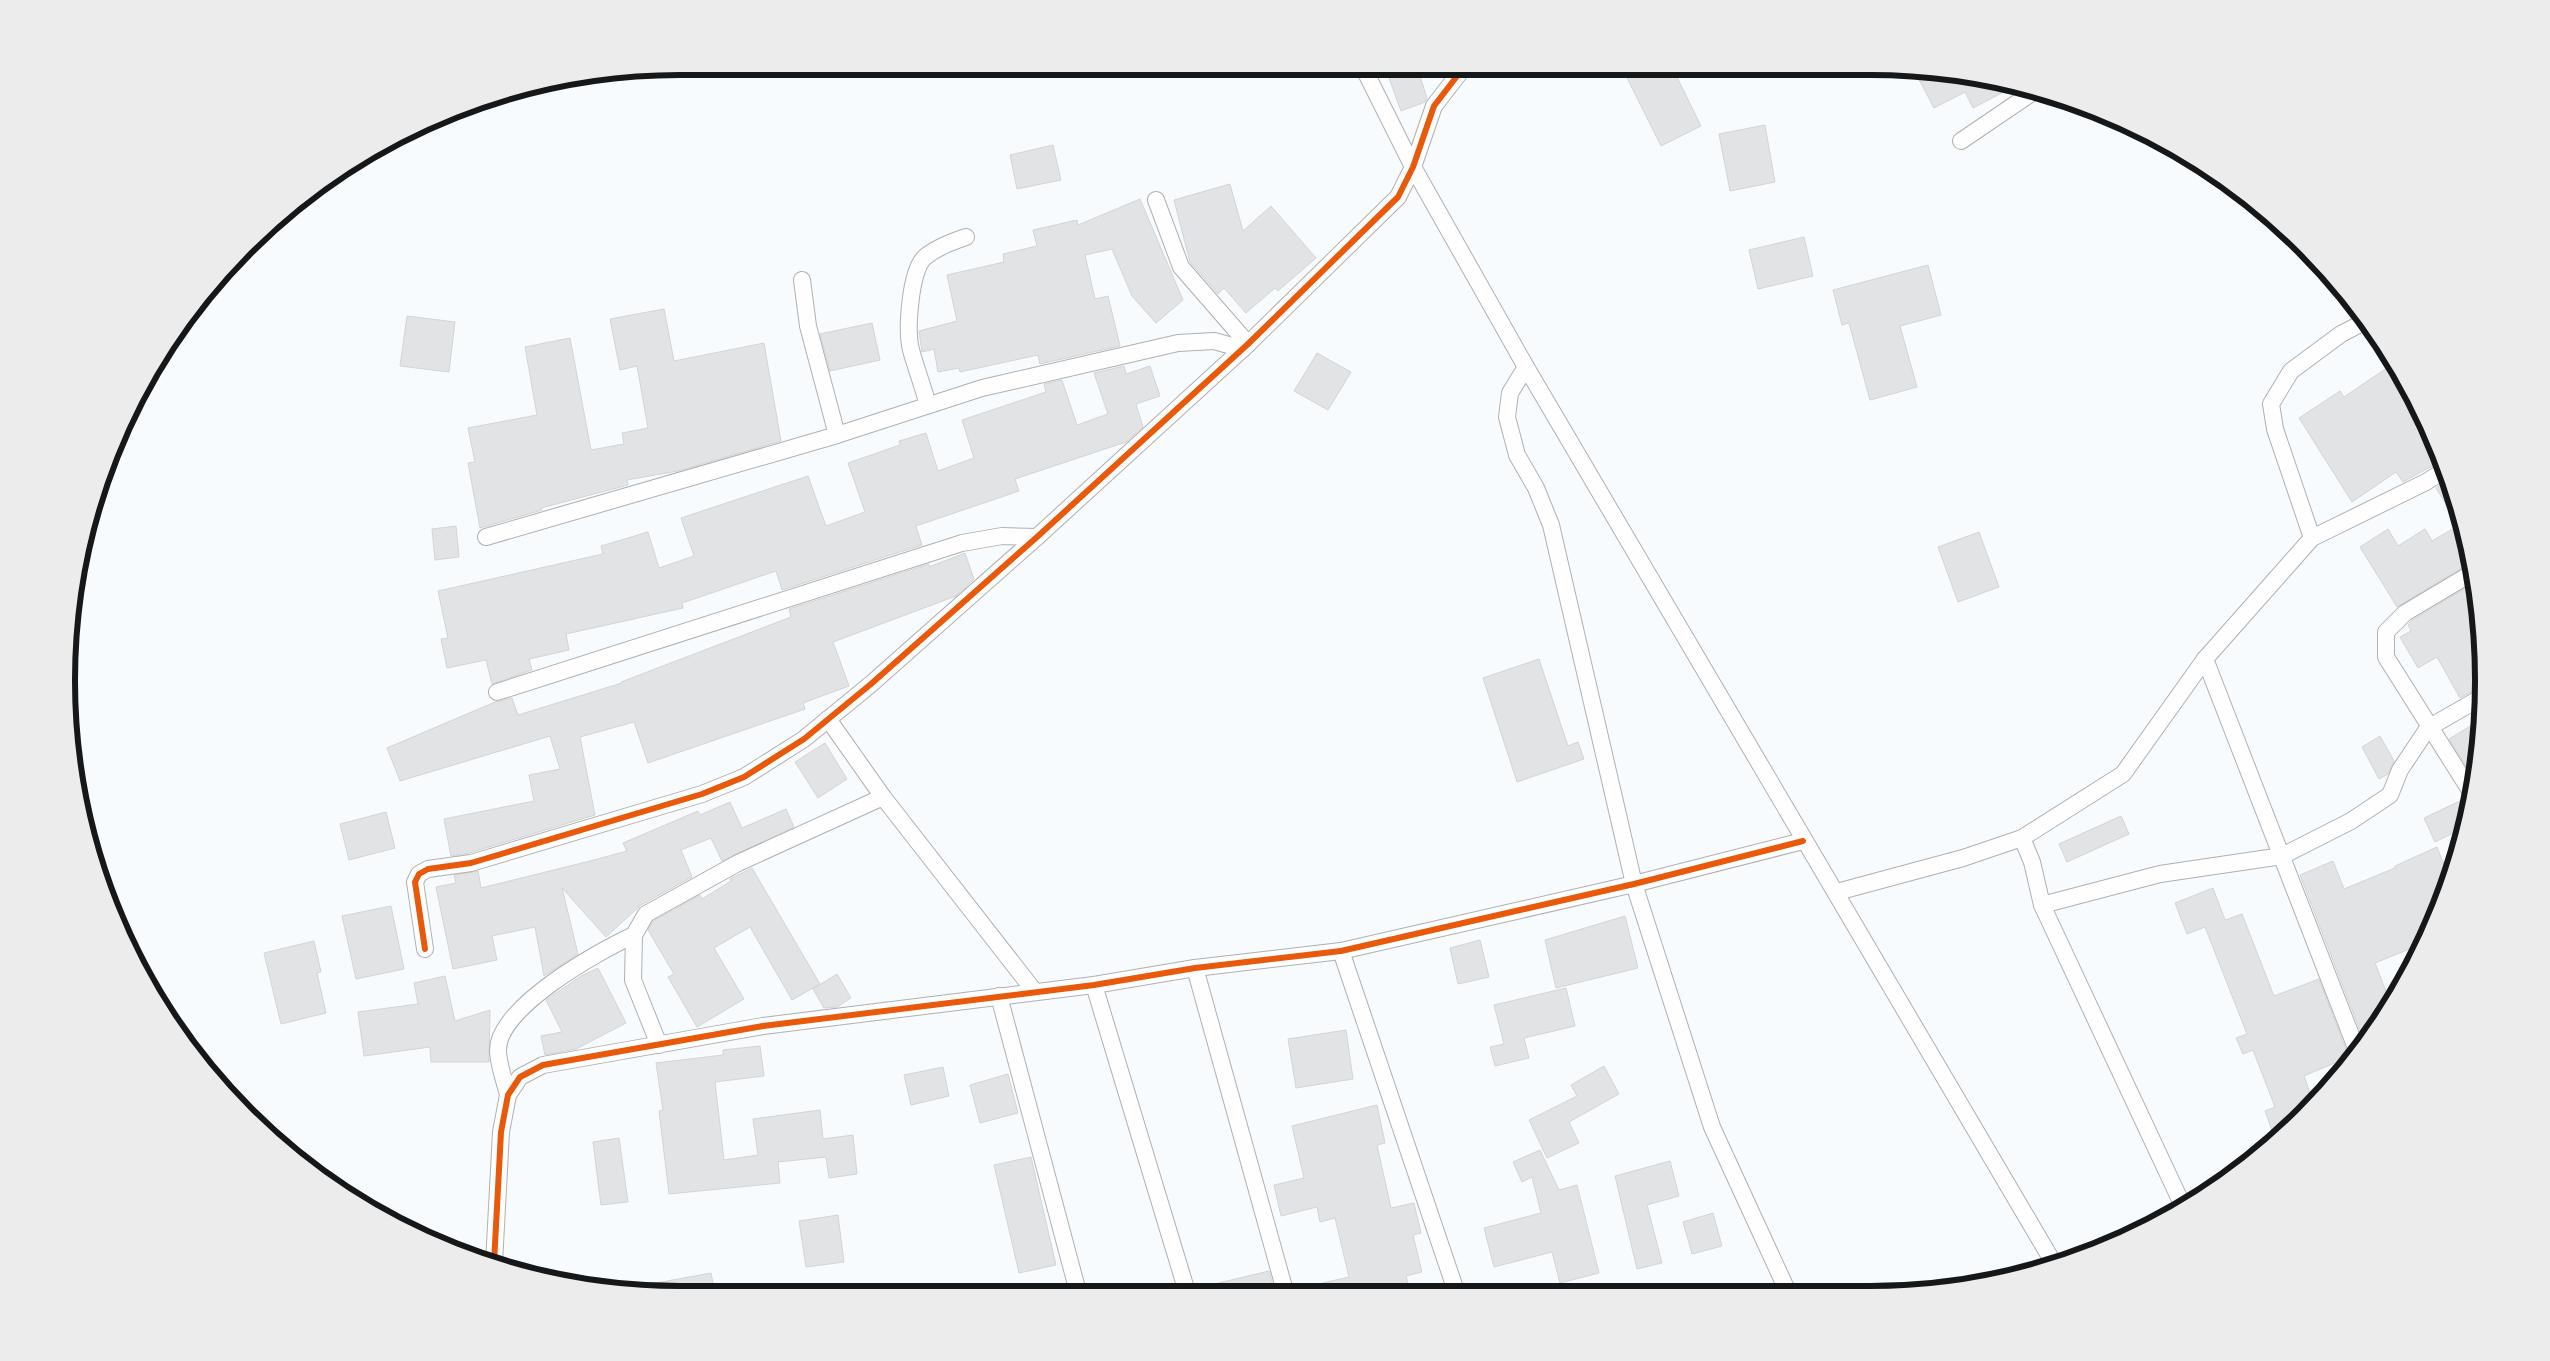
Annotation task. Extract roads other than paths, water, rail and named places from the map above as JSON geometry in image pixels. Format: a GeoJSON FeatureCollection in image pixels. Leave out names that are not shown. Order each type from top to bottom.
{"type":"FeatureCollection","features":[{"type":"Feature","properties":{"kind":"street"},"geometry":{"type":"LineString","coordinates":[[1367,75],[1413,168],[1526,367],[1803,841],[1837,892],[2051,1258]]}},
{"type":"Feature","properties":{"kind":"street"},"geometry":{"type":"LineString","coordinates":[[425,949],[415,882],[419,874],[428,870],[471,863],[702,794],[744,777],[804,739],[872,684],[1037,537],[1245,347],[1398,197],[1413,168],[1434,106],[1458,75]]}},
{"type":"Feature","properties":{"kind":"street"},"geometry":{"type":"LineString","coordinates":[[1961,141],[2027,96]]}},
{"type":"Feature","properties":{"kind":"street"},"geometry":{"type":"LineString","coordinates":[[1156,200],[1181,267],[1245,347]]}},
{"type":"Feature","properties":{"kind":"street"},"geometry":{"type":"LineString","coordinates":[[928,405],[911,348],[910,316],[916,271],[924,258],[938,248],[966,237]]}},
{"type":"Feature","properties":{"kind":"street"},"geometry":{"type":"LineString","coordinates":[[802,280],[808,326],[836,436]]}},
{"type":"Feature","properties":{"kind":"street"},"geometry":{"type":"LineString","coordinates":[[2312,538],[2275,429],[2271,404],[2292,371],[2342,334],[2359,325]]}},
{"type":"Feature","properties":{"kind":"street"},"geometry":{"type":"LineString","coordinates":[[486,538],[836,436],[982,388],[1178,343],[1214,341],[1245,347]]}},
{"type":"Feature","properties":{"kind":"street"},"geometry":{"type":"LineString","coordinates":[[1526,367],[1510,393],[1507,417],[1517,455],[1536,488],[1551,525],[1634,884],[1712,1127],[1784,1286]]}},
{"type":"Feature","properties":{"kind":"street"},"geometry":{"type":"LineString","coordinates":[[1837,892],[1963,858],[2022,838],[2124,774],[2205,659],[2312,538],[2438,474]]}},
{"type":"Feature","properties":{"kind":"street"},"geometry":{"type":"LineString","coordinates":[[497,692],[962,543],[1002,536],[1037,537]]}},
{"type":"Feature","properties":{"kind":"street"},"geometry":{"type":"LineString","coordinates":[[2466,577],[2405,613],[2386,632],[2386,657],[2428,728],[2466,784]]}},
{"type":"Feature","properties":{"kind":"street"},"geometry":{"type":"LineString","coordinates":[[2205,659],[2354,1043]]}},
{"type":"Feature","properties":{"kind":"street"},"geometry":{"type":"LineString","coordinates":[[2042,905],[2160,874],[2282,856],[2351,821],[2390,795],[2400,770],[2428,728],[2474,701]]}},
{"type":"Feature","properties":{"kind":"street"},"geometry":{"type":"LineString","coordinates":[[828,719],[883,797],[1035,992]]}},
{"type":"Feature","properties":{"kind":"street"},"geometry":{"type":"LineString","coordinates":[[659,1045],[633,980],[634,935],[646,914],[730,867],[883,797]]}},
{"type":"Feature","properties":{"kind":"street"},"geometry":{"type":"LineString","coordinates":[[2022,838],[2032,862],[2042,905],[2180,1200]]}},
{"type":"Feature","properties":{"kind":"street"},"geometry":{"type":"LineString","coordinates":[[508,1095],[520,1077],[543,1065],[763,1026],[1094,985],[1195,968],[1341,951],[1634,884],[1803,841]]}},
{"type":"Feature","properties":{"kind":"street"},"geometry":{"type":"LineString","coordinates":[[494,1256],[502,1132],[508,1095],[498,1050],[506,1026],[526,1002],[604,949],[634,935]]}},
{"type":"Feature","properties":{"kind":"street"},"geometry":{"type":"LineString","coordinates":[[1341,951],[1454,1286]]}},
{"type":"Feature","properties":{"kind":"street"},"geometry":{"type":"LineString","coordinates":[[1195,968],[1283,1286]]}},
{"type":"Feature","properties":{"kind":"street"},"geometry":{"type":"LineString","coordinates":[[1094,985],[1185,1286]]}},
{"type":"Feature","properties":{"kind":"street"},"geometry":{"type":"LineString","coordinates":[[999,996],[1076,1286]]}}]}
